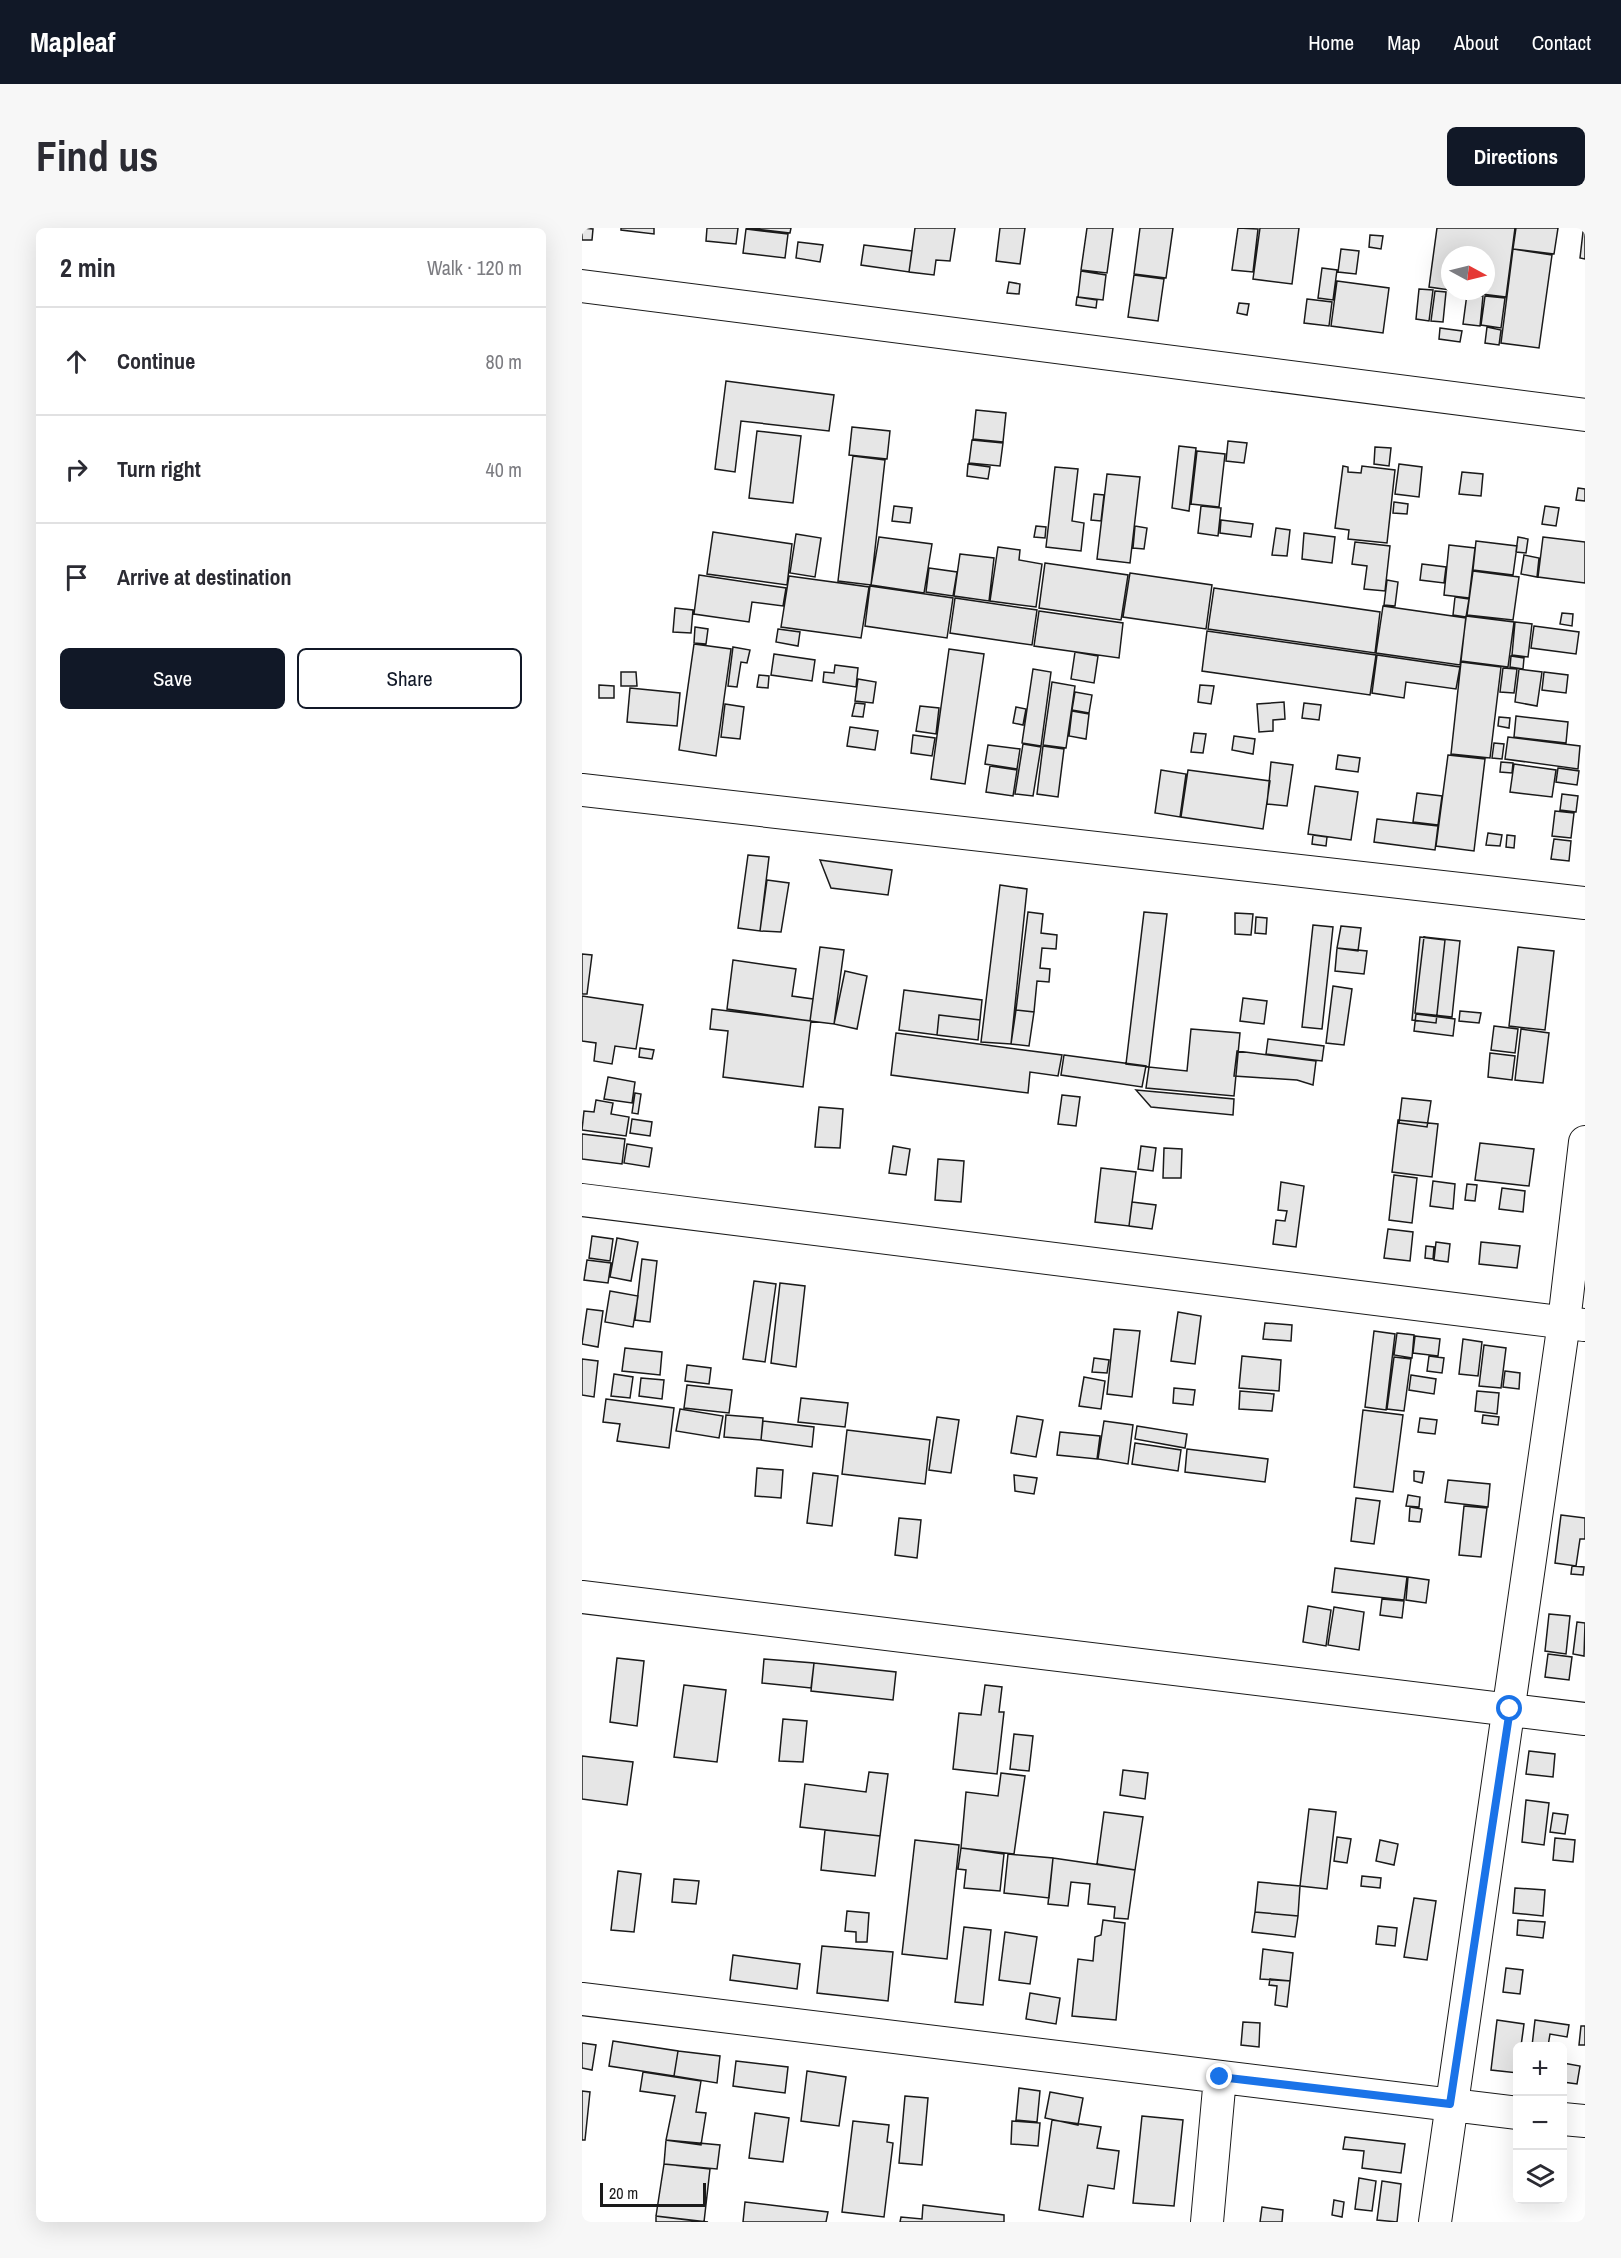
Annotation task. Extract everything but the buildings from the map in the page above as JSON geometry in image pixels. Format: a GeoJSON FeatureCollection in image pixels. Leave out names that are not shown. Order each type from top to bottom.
{"type":"FeatureCollection","features":[{"type":"Feature","properties":{"kind":"street"},"geometry":{"type":"LineString","coordinates":[[582,286],[1585,415]]}},
{"type":"Feature","properties":{"kind":"street"},"geometry":{"type":"LineString","coordinates":[[582,790],[1585,903]]}},
{"type":"Feature","properties":{"kind":"street"},"geometry":{"type":"LineString","coordinates":[[1435,2222],[1450,2104],[1510,1709],[1575,1323],[1585,1142]]}},
{"type":"Feature","properties":{"kind":"street"},"geometry":{"type":"LineString","coordinates":[[582,1200],[1575,1323]]}},
{"type":"Feature","properties":{"kind":"street"},"geometry":{"type":"LineString","coordinates":[[582,1597],[1585,1719]]}},
{"type":"Feature","properties":{"kind":"street"},"geometry":{"type":"LineString","coordinates":[[582,2000],[1513,2112]]}},
{"type":"Feature","properties":{"kind":"street"},"geometry":{"type":"LineString","coordinates":[[1206,2222],[1220,2077]]}},
{"type":"Feature","properties":{"kind":"street"},"geometry":{"type":"LineString","coordinates":[[1567,2119],[1585,2121]]}},
{"type":"Feature","properties":{"kind":"route"},"geometry":{"type":"LineString","coordinates":[[1220,2077],[1450,2104],[1510,1709]]}}]}
